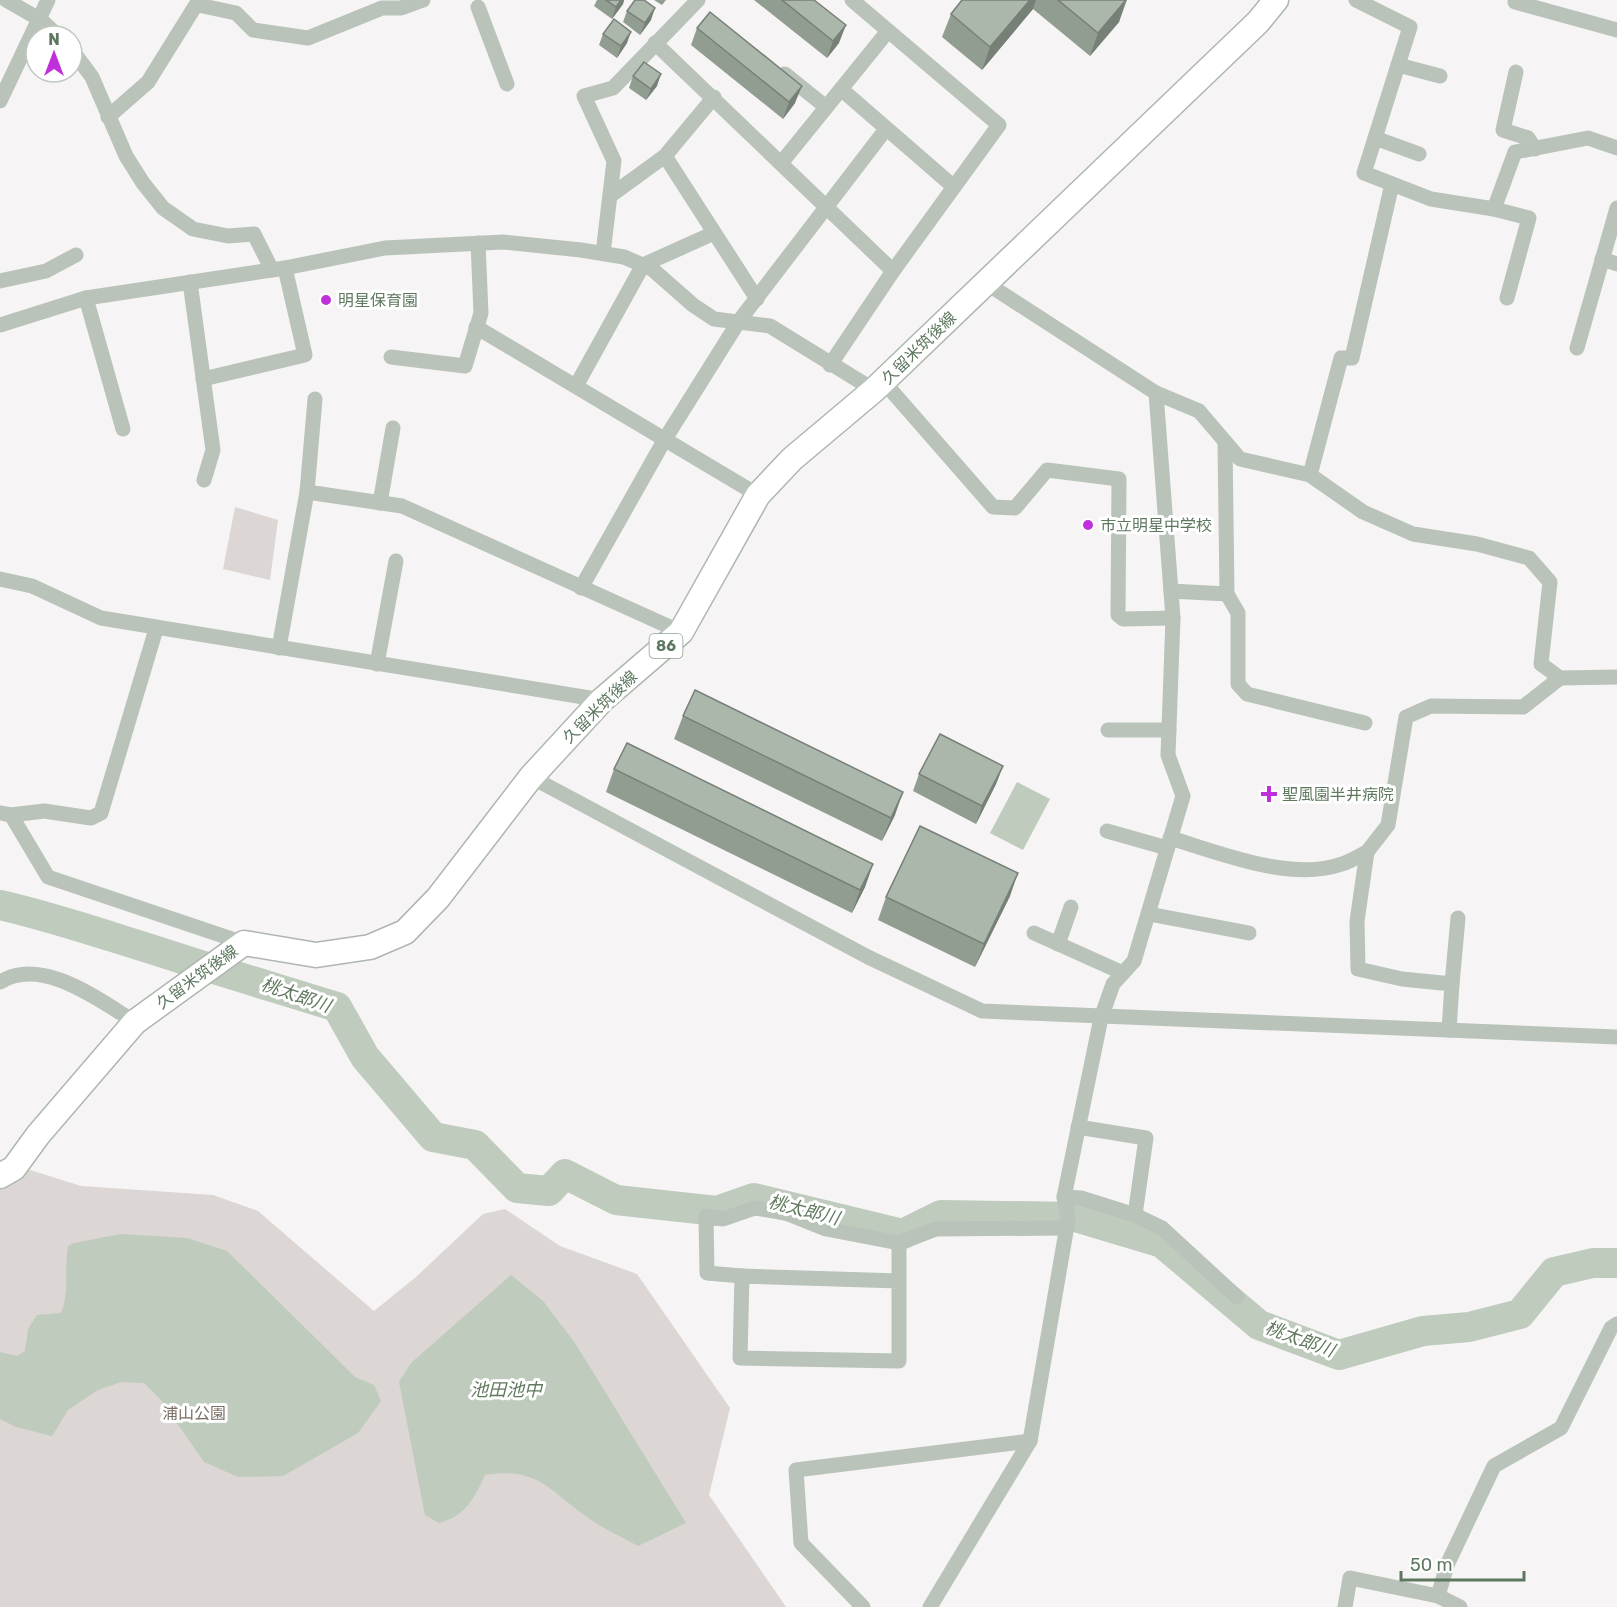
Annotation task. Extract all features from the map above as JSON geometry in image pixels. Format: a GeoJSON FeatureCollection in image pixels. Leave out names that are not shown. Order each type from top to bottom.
{"type":"FeatureCollection","features":[{"type":"Feature","properties":{"kind":"main road","name":"久留米筑後線"},"geometry":{"type":"LineString","coordinates":[[0,1176],[14,1168],[38,1135],[135,1022],[243,943],[316,955],[370,947],[405,932],[438,898],[531,777],[602,700],[681,632],[758,495],[792,459],[879,386],[1249,30],[1276,0]]}},
{"type":"Feature","properties":{"kind":"street"},"geometry":{"type":"LineString","coordinates":[[6,0],[45,24]]}},
{"type":"Feature","properties":{"kind":"street"},"geometry":{"type":"LineString","coordinates":[[0,101],[41,20],[48,0]]}},
{"type":"Feature","properties":{"kind":"street"},"geometry":{"type":"LineString","coordinates":[[108,117],[148,82],[199,3],[236,13],[253,30],[308,38],[382,8],[401,8],[423,0]]}},
{"type":"Feature","properties":{"kind":"street"},"geometry":{"type":"LineString","coordinates":[[830,364],[999,125],[852,0]]}},
{"type":"Feature","properties":{"kind":"street"},"geometry":{"type":"LineString","coordinates":[[1356,0],[1410,27],[1364,173],[1431,199],[1494,209],[1529,218],[1507,298]]}},
{"type":"Feature","properties":{"kind":"street"},"geometry":{"type":"LineString","coordinates":[[1515,2],[1617,30]]}},
{"type":"Feature","properties":{"kind":"street"},"geometry":{"type":"LineString","coordinates":[[603,253],[614,161],[584,96],[614,88],[656,43],[699,3]]}},
{"type":"Feature","properties":{"kind":"street"},"geometry":{"type":"LineString","coordinates":[[478,7],[507,84]]}},
{"type":"Feature","properties":{"kind":"street"},"geometry":{"type":"LineString","coordinates":[[782,162],[888,31]]}},
{"type":"Feature","properties":{"kind":"street"},"geometry":{"type":"LineString","coordinates":[[656,43],[829,207],[893,272]]}},
{"type":"Feature","properties":{"kind":"street"},"geometry":{"type":"LineString","coordinates":[[771,62],[826,107]]}},
{"type":"Feature","properties":{"kind":"street"},"geometry":{"type":"LineString","coordinates":[[1398,65],[1440,76]]}},
{"type":"Feature","properties":{"kind":"street"},"geometry":{"type":"LineString","coordinates":[[84,66],[92,77],[126,156],[143,183],[163,208],[193,229],[228,236],[254,234],[279,269],[305,355],[203,379]]}},
{"type":"Feature","properties":{"kind":"street"},"geometry":{"type":"LineString","coordinates":[[1516,72],[1503,130],[1528,138],[1535,148]]}},
{"type":"Feature","properties":{"kind":"street"},"geometry":{"type":"LineString","coordinates":[[841,89],[954,187]]}},
{"type":"Feature","properties":{"kind":"street"},"geometry":{"type":"LineString","coordinates":[[610,195],[665,156],[714,97]]}},
{"type":"Feature","properties":{"kind":"street"},"geometry":{"type":"LineString","coordinates":[[581,588],[665,439],[739,321],[829,207],[886,129]]}},
{"type":"Feature","properties":{"kind":"street"},"geometry":{"type":"LineString","coordinates":[[1375,138],[1419,154]]}},
{"type":"Feature","properties":{"kind":"street"},"geometry":{"type":"LineString","coordinates":[[1494,209],[1515,152],[1588,138],[1617,148]]}},
{"type":"Feature","properties":{"kind":"street"},"geometry":{"type":"LineString","coordinates":[[665,156],[757,299]]}},
{"type":"Feature","properties":{"kind":"street"},"geometry":{"type":"LineString","coordinates":[[1311,475],[1341,358],[1352,358],[1392,184]]}},
{"type":"Feature","properties":{"kind":"street"},"geometry":{"type":"LineString","coordinates":[[1578,348],[1610,262],[1617,208]]}},
{"type":"Feature","properties":{"kind":"street"},"geometry":{"type":"LineString","coordinates":[[576,386],[643,265],[714,233]]}},
{"type":"Feature","properties":{"kind":"street"},"geometry":{"type":"LineString","coordinates":[[390,357],[465,366],[481,313],[478,243]]}},
{"type":"Feature","properties":{"kind":"street"},"geometry":{"type":"LineString","coordinates":[[0,326],[86,298],[279,269],[386,248],[514,243],[624,257],[652,269],[693,305],[714,319],[770,326],[830,364],[879,386],[993,507],[1015,508],[1047,470],[1119,479],[1118,615],[1123,619],[1173,618]]}},
{"type":"Feature","properties":{"kind":"street"},"geometry":{"type":"LineString","coordinates":[[0,281],[46,271],[76,255]]}},
{"type":"Feature","properties":{"kind":"street"},"geometry":{"type":"LineString","coordinates":[[190,282],[213,450],[204,480]]}},
{"type":"Feature","properties":{"kind":"street"},"geometry":{"type":"LineString","coordinates":[[986,283],[1156,393],[1198,411],[1240,459],[1311,475],[1363,512],[1413,534],[1477,544],[1529,558],[1550,582],[1541,664],[1560,678]]}},
{"type":"Feature","properties":{"kind":"street"},"geometry":{"type":"LineString","coordinates":[[86,298],[123,429]]}},
{"type":"Feature","properties":{"kind":"street"},"geometry":{"type":"LineString","coordinates":[[476,327],[758,495]]}},
{"type":"Feature","properties":{"kind":"street"},"geometry":{"type":"LineString","coordinates":[[930,1607],[1030,1441],[1066,1228],[1064,1197],[1101,1018],[1113,984],[1134,961],[1183,796],[1168,755],[1173,618],[1156,393]]}},
{"type":"Feature","properties":{"kind":"street"},"geometry":{"type":"LineString","coordinates":[[279,648],[307,492],[315,399]]}},
{"type":"Feature","properties":{"kind":"street"},"geometry":{"type":"LineString","coordinates":[[380,503],[393,428]]}},
{"type":"Feature","properties":{"kind":"street"},"geometry":{"type":"LineString","coordinates":[[1225,442],[1227,594],[1239,613],[1238,684],[1247,694],[1365,723]]}},
{"type":"Feature","properties":{"kind":"street"},"geometry":{"type":"LineString","coordinates":[[307,492],[402,506],[681,632]]}},
{"type":"Feature","properties":{"kind":"street"},"geometry":{"type":"LineString","coordinates":[[377,664],[396,561]]}},
{"type":"Feature","properties":{"kind":"street"},"geometry":{"type":"LineString","coordinates":[[0,579],[32,586],[101,618],[156,629],[602,700]]}},
{"type":"Feature","properties":{"kind":"street"},"geometry":{"type":"LineString","coordinates":[[1171,591],[1227,594]]}},
{"type":"Feature","properties":{"kind":"street"},"geometry":{"type":"LineString","coordinates":[[156,629],[101,813],[90,818],[44,810],[6,814],[48,877],[243,943]]}},
{"type":"Feature","properties":{"kind":"street"},"geometry":{"type":"LineString","coordinates":[[1107,831],[1277,869],[1324,868],[1342,864],[1367,852],[1388,825],[1406,717],[1431,706],[1523,707],[1560,678],[1617,677]]}},
{"type":"Feature","properties":{"kind":"street"},"geometry":{"type":"LineString","coordinates":[[1108,730],[1169,730]]}},
{"type":"Feature","properties":{"kind":"street"},"geometry":{"type":"LineString","coordinates":[[531,777],[868,957],[982,1011],[1101,1018],[1617,1037]]}},
{"type":"Feature","properties":{"kind":"street"},"geometry":{"type":"LineString","coordinates":[[1367,852],[1357,921],[1358,969],[1402,979],[1452,984]]}},
{"type":"Feature","properties":{"kind":"street"},"geometry":{"type":"LineString","coordinates":[[1058,944],[1071,907]]}},
{"type":"Feature","properties":{"kind":"street"},"geometry":{"type":"LineString","coordinates":[[1149,914],[1249,933]]}},
{"type":"Feature","properties":{"kind":"street"},"geometry":{"type":"LineString","coordinates":[[1449,1030],[1458,918]]}},
{"type":"Feature","properties":{"kind":"street"},"geometry":{"type":"LineString","coordinates":[[1034,933],[1123,973]]}},
{"type":"Feature","properties":{"kind":"street"},"geometry":{"type":"LineString","coordinates":[[0,982],[14,974],[32,973],[75,986],[135,1022]]}},
{"type":"Feature","properties":{"kind":"street"},"geometry":{"type":"LineString","coordinates":[[1078,1127],[1146,1138],[1135,1215]]}},
{"type":"Feature","properties":{"kind":"street"},"geometry":{"type":"LineString","coordinates":[[1064,1197],[1081,1198],[1135,1215],[1162,1228],[1237,1297]]}},
{"type":"Feature","properties":{"kind":"street"},"geometry":{"type":"LineString","coordinates":[[899,1281],[707,1273],[706,1216],[723,1219],[755,1208],[786,1213],[826,1229],[900,1243],[936,1229],[1066,1228]]}},
{"type":"Feature","properties":{"kind":"street"},"geometry":{"type":"LineString","coordinates":[[742,1276],[740,1358],[898,1361],[900,1243]]}},
{"type":"Feature","properties":{"kind":"street"},"geometry":{"type":"LineString","coordinates":[[1438,1596],[1448,1565],[1494,1466],[1561,1428],[1611,1328],[1617,1324]]}},
{"type":"Feature","properties":{"kind":"street"},"geometry":{"type":"LineString","coordinates":[[863,1607],[801,1543],[796,1470],[1030,1441]]}},
{"type":"Feature","properties":{"kind":"street"},"geometry":{"type":"LineString","coordinates":[[1345,1607],[1350,1578],[1438,1596],[1460,1607]]}},
{"type":"Feature","properties":{"kind":"green space"},"geometry":{"type":"Polygon","coordinates":[[[235,507],[278,520],[270,580],[223,569],[235,507]]]}},
{"type":"Feature","properties":{"kind":"green space","name":"浦山公園"},"geometry":{"type":"Polygon","coordinates":[[[27,1169],[81,1186],[213,1195],[258,1211],[374,1311],[416,1277],[483,1214],[505,1209],[560,1246],[637,1274],[730,1408],[709,1495],[786,1607],[0,1607],[0,1184],[27,1169]]]}},
{"type":"Feature","properties":{"kind":"water"},"geometry":{"type":"Polygon","coordinates":[[[1017,782],[1050,799],[1023,850],[990,833],[1017,782]]]}},
{"type":"Feature","properties":{"kind":"water"},"geometry":{"type":"Polygon","coordinates":[[[121,1234],[187,1238],[227,1251],[355,1377],[374,1385],[381,1401],[358,1433],[283,1476],[238,1477],[204,1462],[161,1400],[144,1383],[121,1382],[98,1390],[68,1410],[52,1436],[16,1427],[0,1419],[0,1352],[17,1356],[25,1351],[28,1329],[37,1315],[61,1313],[66,1288],[68,1246],[121,1234]]]}},
{"type":"Feature","properties":{"kind":"water","name":"池田池中"},"geometry":{"type":"Polygon","coordinates":[[[511,1275],[543,1301],[575,1343],[686,1523],[638,1546],[596,1523],[543,1483],[519,1474],[503,1473],[485,1475],[473,1498],[456,1516],[439,1523],[425,1515],[399,1382],[411,1363],[511,1275]]]}},
{"type":"Feature","properties":{"kind":"building"},"geometry":{"type":"Polygon","coordinates":[[[606,0],[621,0],[616,7],[606,0]]]}},
{"type":"Feature","properties":{"kind":"building"},"geometry":{"type":"Polygon","coordinates":[[[635,0],[644,0],[655,8],[645,23],[627,11],[635,0]]]}},
{"type":"Feature","properties":{"kind":"building"},"geometry":{"type":"Polygon","coordinates":[[[782,0],[814,0],[846,25],[833,41],[782,0]]]}},
{"type":"Feature","properties":{"kind":"building"},"geometry":{"type":"Polygon","coordinates":[[[962,0],[1030,0],[990,47],[951,14],[962,0]]]}},
{"type":"Feature","properties":{"kind":"building"},"geometry":{"type":"Polygon","coordinates":[[[1058,0],[1126,0],[1098,33],[1058,0]]]}},
{"type":"Feature","properties":{"kind":"building"},"geometry":{"type":"Polygon","coordinates":[[[710,12],[802,86],[789,102],[697,28],[710,12]]]}},
{"type":"Feature","properties":{"kind":"building"},"geometry":{"type":"Polygon","coordinates":[[[614,19],[631,32],[621,46],[603,34],[614,19]]]}},
{"type":"Feature","properties":{"kind":"building"},"geometry":{"type":"Polygon","coordinates":[[[644,62],[661,74],[651,89],[633,76],[644,62]]]}},
{"type":"Feature","properties":{"kind":"building"},"geometry":{"type":"Polygon","coordinates":[[[695,690],[903,792],[891,818],[683,716],[695,690]]]}},
{"type":"Feature","properties":{"kind":"building"},"geometry":{"type":"Polygon","coordinates":[[[940,734],[1003,766],[982,806],[919,774],[940,734]]]}},
{"type":"Feature","properties":{"kind":"building"},"geometry":{"type":"Polygon","coordinates":[[[627,743],[873,864],[860,890],[614,769],[627,743]]]}},
{"type":"Feature","properties":{"kind":"building"},"geometry":{"type":"Polygon","coordinates":[[[920,826],[1018,873],[984,944],[886,897],[920,826]]]}},
{"type":"Feature","properties":{"kind":"waterway","name":"桃太郎川"},"geometry":{"type":"LineString","coordinates":[[0,905],[77,926],[337,1007],[365,1057],[433,1137],[475,1145],[517,1188],[549,1191],[565,1174],[616,1200],[717,1211],[754,1198],[903,1234],[941,1215],[1075,1217],[1162,1243],[1259,1325],[1339,1355],[1423,1331],[1469,1327],[1520,1314],[1554,1272],[1593,1263],[1617,1263]]}},
{"type":"Feature","properties":{"kind":"place","name":"明星保育園"},"geometry":{"type":"Point","coordinates":[326,300]}},
{"type":"Feature","properties":{"kind":"place","name":"市立明星中学校"},"geometry":{"type":"Point","coordinates":[1088,525]}},
{"type":"Feature","properties":{"kind":"place","name":"聖風園半井病院"},"geometry":{"type":"Point","coordinates":[1269,794]}}]}
